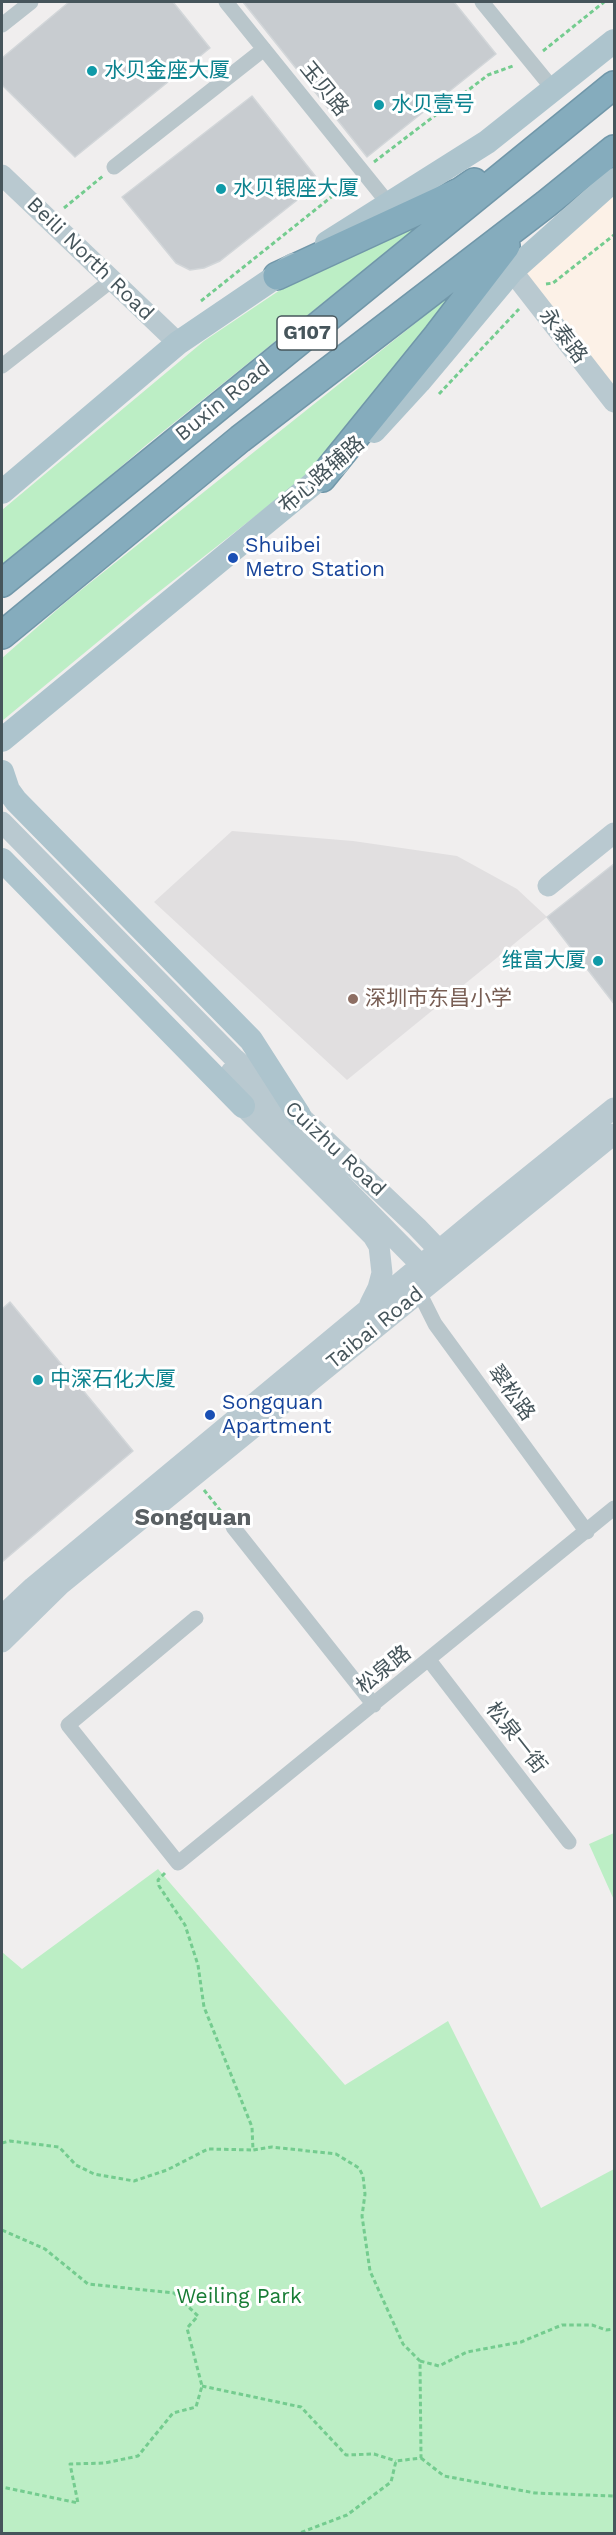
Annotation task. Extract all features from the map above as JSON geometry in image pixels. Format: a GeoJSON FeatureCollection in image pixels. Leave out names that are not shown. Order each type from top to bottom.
{"type":"FeatureCollection","features":[{"type":"Feature","properties":{"kind":"highway"},"geometry":{"type":"LineString","coordinates":[[277,276],[460,191],[615,84]]}},
{"type":"Feature","properties":{"kind":"highway","name":"Buxin Road"},"geometry":{"type":"LineString","coordinates":[[2,583],[615,84]]}},
{"type":"Feature","properties":{"kind":"highway","name":"Buxin Road"},"geometry":{"type":"LineString","coordinates":[[2,635],[240,439],[615,149]]}},
{"type":"Feature","properties":{"kind":"highway"},"geometry":{"type":"LineString","coordinates":[[322,478],[437,336],[506,246],[546,204]]}},
{"type":"Feature","properties":{"kind":"main road"},"geometry":{"type":"LineString","coordinates":[[2,492],[178,343],[388,203],[460,161],[615,40]]}},
{"type":"Feature","properties":{"kind":"main road","name":"Beili North Road"},"geometry":{"type":"LineString","coordinates":[[2,175],[178,343]]}},
{"type":"Feature","properties":{"kind":"main road","name":"布心路辅路"},"geometry":{"type":"LineString","coordinates":[[9,733],[322,478],[390,415],[512,271],[615,180]]}},
{"type":"Feature","properties":{"kind":"main road","name":"永泰路"},"geometry":{"type":"LineString","coordinates":[[512,271],[615,402]]}},
{"type":"Feature","properties":{"kind":"main road"},"geometry":{"type":"LineString","coordinates":[[2,756],[9,733]]}},
{"type":"Feature","properties":{"kind":"main road"},"geometry":{"type":"LineString","coordinates":[[2,772],[9,798],[251,1040],[299,1115]]}},
{"type":"Feature","properties":{"kind":"main road","name":"Cuizhu Road"},"geometry":{"type":"LineString","coordinates":[[2,822],[231,1063],[417,1277]]}},
{"type":"Feature","properties":{"kind":"main road"},"geometry":{"type":"LineString","coordinates":[[548,886],[615,833]]}},
{"type":"Feature","properties":{"kind":"main road","name":"Cuizhu Road"},"geometry":{"type":"LineString","coordinates":[[2,842],[231,1063],[299,1115],[439,1250]]}},
{"type":"Feature","properties":{"kind":"main road"},"geometry":{"type":"LineString","coordinates":[[2,860],[243,1106]]}},
{"type":"Feature","properties":{"kind":"main road","name":"Cuizhu Road"},"geometry":{"type":"LineString","coordinates":[[231,1063],[243,1106],[360,1223],[379,1246],[382,1260],[378,1288],[360,1316]]}},
{"type":"Feature","properties":{"kind":"main road","name":"Taibai Road"},"geometry":{"type":"LineString","coordinates":[[2,1642],[61,1584],[193,1477],[417,1277],[439,1250],[615,1108]]}},
{"type":"Feature","properties":{"kind":"main road","name":"Taibai Road"},"geometry":{"type":"LineString","coordinates":[[2,1616],[33,1587],[360,1316],[417,1277],[441,1273],[615,1134]]}},
{"type":"Feature","properties":{"kind":"main road"},"geometry":{"type":"LineString","coordinates":[[439,1250],[441,1273]]}},
{"type":"Feature","properties":{"kind":"street"},"geometry":{"type":"LineString","coordinates":[[2,25],[31,2]]}},
{"type":"Feature","properties":{"kind":"street","name":"玉贝路"},"geometry":{"type":"LineString","coordinates":[[226,2],[388,203]]}},
{"type":"Feature","properties":{"kind":"street"},"geometry":{"type":"LineString","coordinates":[[482,2],[553,89]]}},
{"type":"Feature","properties":{"kind":"street"},"geometry":{"type":"LineString","coordinates":[[114,167],[264,49]]}},
{"type":"Feature","properties":{"kind":"street"},"geometry":{"type":"LineString","coordinates":[[2,366],[112,280]]}},
{"type":"Feature","properties":{"kind":"street","name":"翠松路"},"geometry":{"type":"LineString","coordinates":[[417,1277],[435,1324],[587,1532]]}},
{"type":"Feature","properties":{"kind":"street","name":"松泉路"},"geometry":{"type":"LineString","coordinates":[[178,1863],[615,1508]]}},
{"type":"Feature","properties":{"kind":"street"},"geometry":{"type":"LineString","coordinates":[[233,1527],[374,1705]]}},
{"type":"Feature","properties":{"kind":"street"},"geometry":{"type":"LineString","coordinates":[[178,1863],[68,1725],[196,1618]]}},
{"type":"Feature","properties":{"kind":"street","name":"松泉一街"},"geometry":{"type":"LineString","coordinates":[[429,1660],[569,1842]]}},
{"type":"Feature","properties":{"kind":"path"},"geometry":{"type":"LineString","coordinates":[[369,167],[488,75],[530,61],[604,2]]}},
{"type":"Feature","properties":{"kind":"path"},"geometry":{"type":"LineString","coordinates":[[50,219],[114,167]]}},
{"type":"Feature","properties":{"kind":"path"},"geometry":{"type":"LineString","coordinates":[[196,304],[350,182]]}},
{"type":"Feature","properties":{"kind":"path"},"geometry":{"type":"LineString","coordinates":[[540,286],[553,283],[615,235]]}},
{"type":"Feature","properties":{"kind":"path"},"geometry":{"type":"LineString","coordinates":[[193,1477],[233,1527]]}},
{"type":"Feature","properties":{"kind":"path"},"geometry":{"type":"LineString","coordinates":[[178,1863],[158,1880],[184,1924],[198,1965],[204,2007],[252,2127],[253,2150]]}},
{"type":"Feature","properties":{"kind":"path"},"geometry":{"type":"LineString","coordinates":[[2,2143],[10,2141],[59,2147],[76,2165],[94,2174],[134,2181],[158,2174],[208,2149],[272,2148],[336,2154],[358,2168],[363,2176],[365,2194],[362,2216],[370,2271],[403,2344],[420,2361],[439,2366],[467,2352],[521,2342],[562,2325],[592,2325],[606,2330],[615,2329]]}},
{"type":"Feature","properties":{"kind":"path"},"geometry":{"type":"LineString","coordinates":[[2,2230],[45,2249],[88,2284],[174,2293],[198,2316],[187,2328],[202,2386],[196,2407],[173,2413],[138,2456],[105,2463],[70,2464],[78,2503],[2,2487]]}},
{"type":"Feature","properties":{"kind":"path"},"geometry":{"type":"LineString","coordinates":[[420,2361],[421,2458]]}},
{"type":"Feature","properties":{"kind":"path"},"geometry":{"type":"LineString","coordinates":[[202,2386],[301,2407],[346,2455],[374,2454],[396,2461],[421,2458],[444,2476],[535,2493],[615,2496]]}},
{"type":"Feature","properties":{"kind":"path"},"geometry":{"type":"LineString","coordinates":[[297,2534],[347,2515],[391,2482],[396,2461]]}},
{"type":"Feature","properties":{"kind":"shaded area"},"geometry":{"type":"Polygon","coordinates":[[[614,184],[614,402],[512,271],[614,184]]]}},
{"type":"Feature","properties":{"kind":"shaded area","name":"深圳市东昌小学"},"geometry":{"type":"Polygon","coordinates":[[[232,831],[353,841],[457,856],[517,889],[547,917],[347,1080],[154,902],[232,831]]]}},
{"type":"Feature","properties":{"kind":"green space"},"geometry":{"type":"Polygon","coordinates":[[[430,217],[145,446],[2,569],[2,510],[204,341],[289,284],[430,217]]]}},
{"type":"Feature","properties":{"kind":"green space"},"geometry":{"type":"Polygon","coordinates":[[[477,274],[314,470],[146,602],[2,721],[2,658],[66,602],[477,274]]]}},
{"type":"Feature","properties":{"kind":"green space"},"geometry":{"type":"Polygon","coordinates":[[[614,1833],[614,1900],[589,1844],[614,1833]]]}},
{"type":"Feature","properties":{"kind":"green space","name":"Weiling Park"},"geometry":{"type":"Polygon","coordinates":[[[158,1869],[345,2085],[448,2021],[541,2208],[614,2169],[614,2533],[2,2533],[2,1952],[22,1969],[158,1869]]]}},
{"type":"Feature","properties":{"kind":"building","name":"水贝金座大厦"},"geometry":{"type":"Polygon","coordinates":[[[69,2],[173,2],[210,48],[75,157],[2,85],[2,58],[69,2]]]}},
{"type":"Feature","properties":{"kind":"building","name":"水贝壹号"},"geometry":{"type":"Polygon","coordinates":[[[243,2],[454,2],[496,54],[367,157],[243,2]]]}},
{"type":"Feature","properties":{"kind":"building","name":"水贝银座大厦"},"geometry":{"type":"Polygon","coordinates":[[[252,96],[320,182],[220,261],[204,268],[190,270],[176,263],[122,197],[252,96]]]}},
{"type":"Feature","properties":{"kind":"building","name":"维富大厦"},"geometry":{"type":"Polygon","coordinates":[[[615,863],[615,1005],[547,917],[615,863]]]}},
{"type":"Feature","properties":{"kind":"building","name":"中深石化大厦"},"geometry":{"type":"Polygon","coordinates":[[[10,1302],[133,1451],[2,1562],[2,1309],[10,1302]]]}},
{"type":"Feature","properties":{"kind":"place","name":"水贝金座大厦"},"geometry":{"type":"Point","coordinates":[92,71]}},
{"type":"Feature","properties":{"kind":"place","name":"水贝壹号"},"geometry":{"type":"Point","coordinates":[379,105]}},
{"type":"Feature","properties":{"kind":"place","name":"水贝银座大厦"},"geometry":{"type":"Point","coordinates":[221,189]}},
{"type":"Feature","properties":{"kind":"place","name":"Shuibei Metro Station"},"geometry":{"type":"Point","coordinates":[233,558]}},
{"type":"Feature","properties":{"kind":"place","name":"维富大厦"},"geometry":{"type":"Point","coordinates":[598,961]}},
{"type":"Feature","properties":{"kind":"place","name":"深圳市东昌小学"},"geometry":{"type":"Point","coordinates":[353,999]}},
{"type":"Feature","properties":{"kind":"place","name":"中深石化大厦"},"geometry":{"type":"Point","coordinates":[38,1380]}},
{"type":"Feature","properties":{"kind":"place","name":"Songquan Apartment"},"geometry":{"type":"Point","coordinates":[210,1415]}},
{"type":"Feature","properties":{"kind":"district","name":"Songquan"},"geometry":{"type":"Point","coordinates":[193,1518]}}]}
